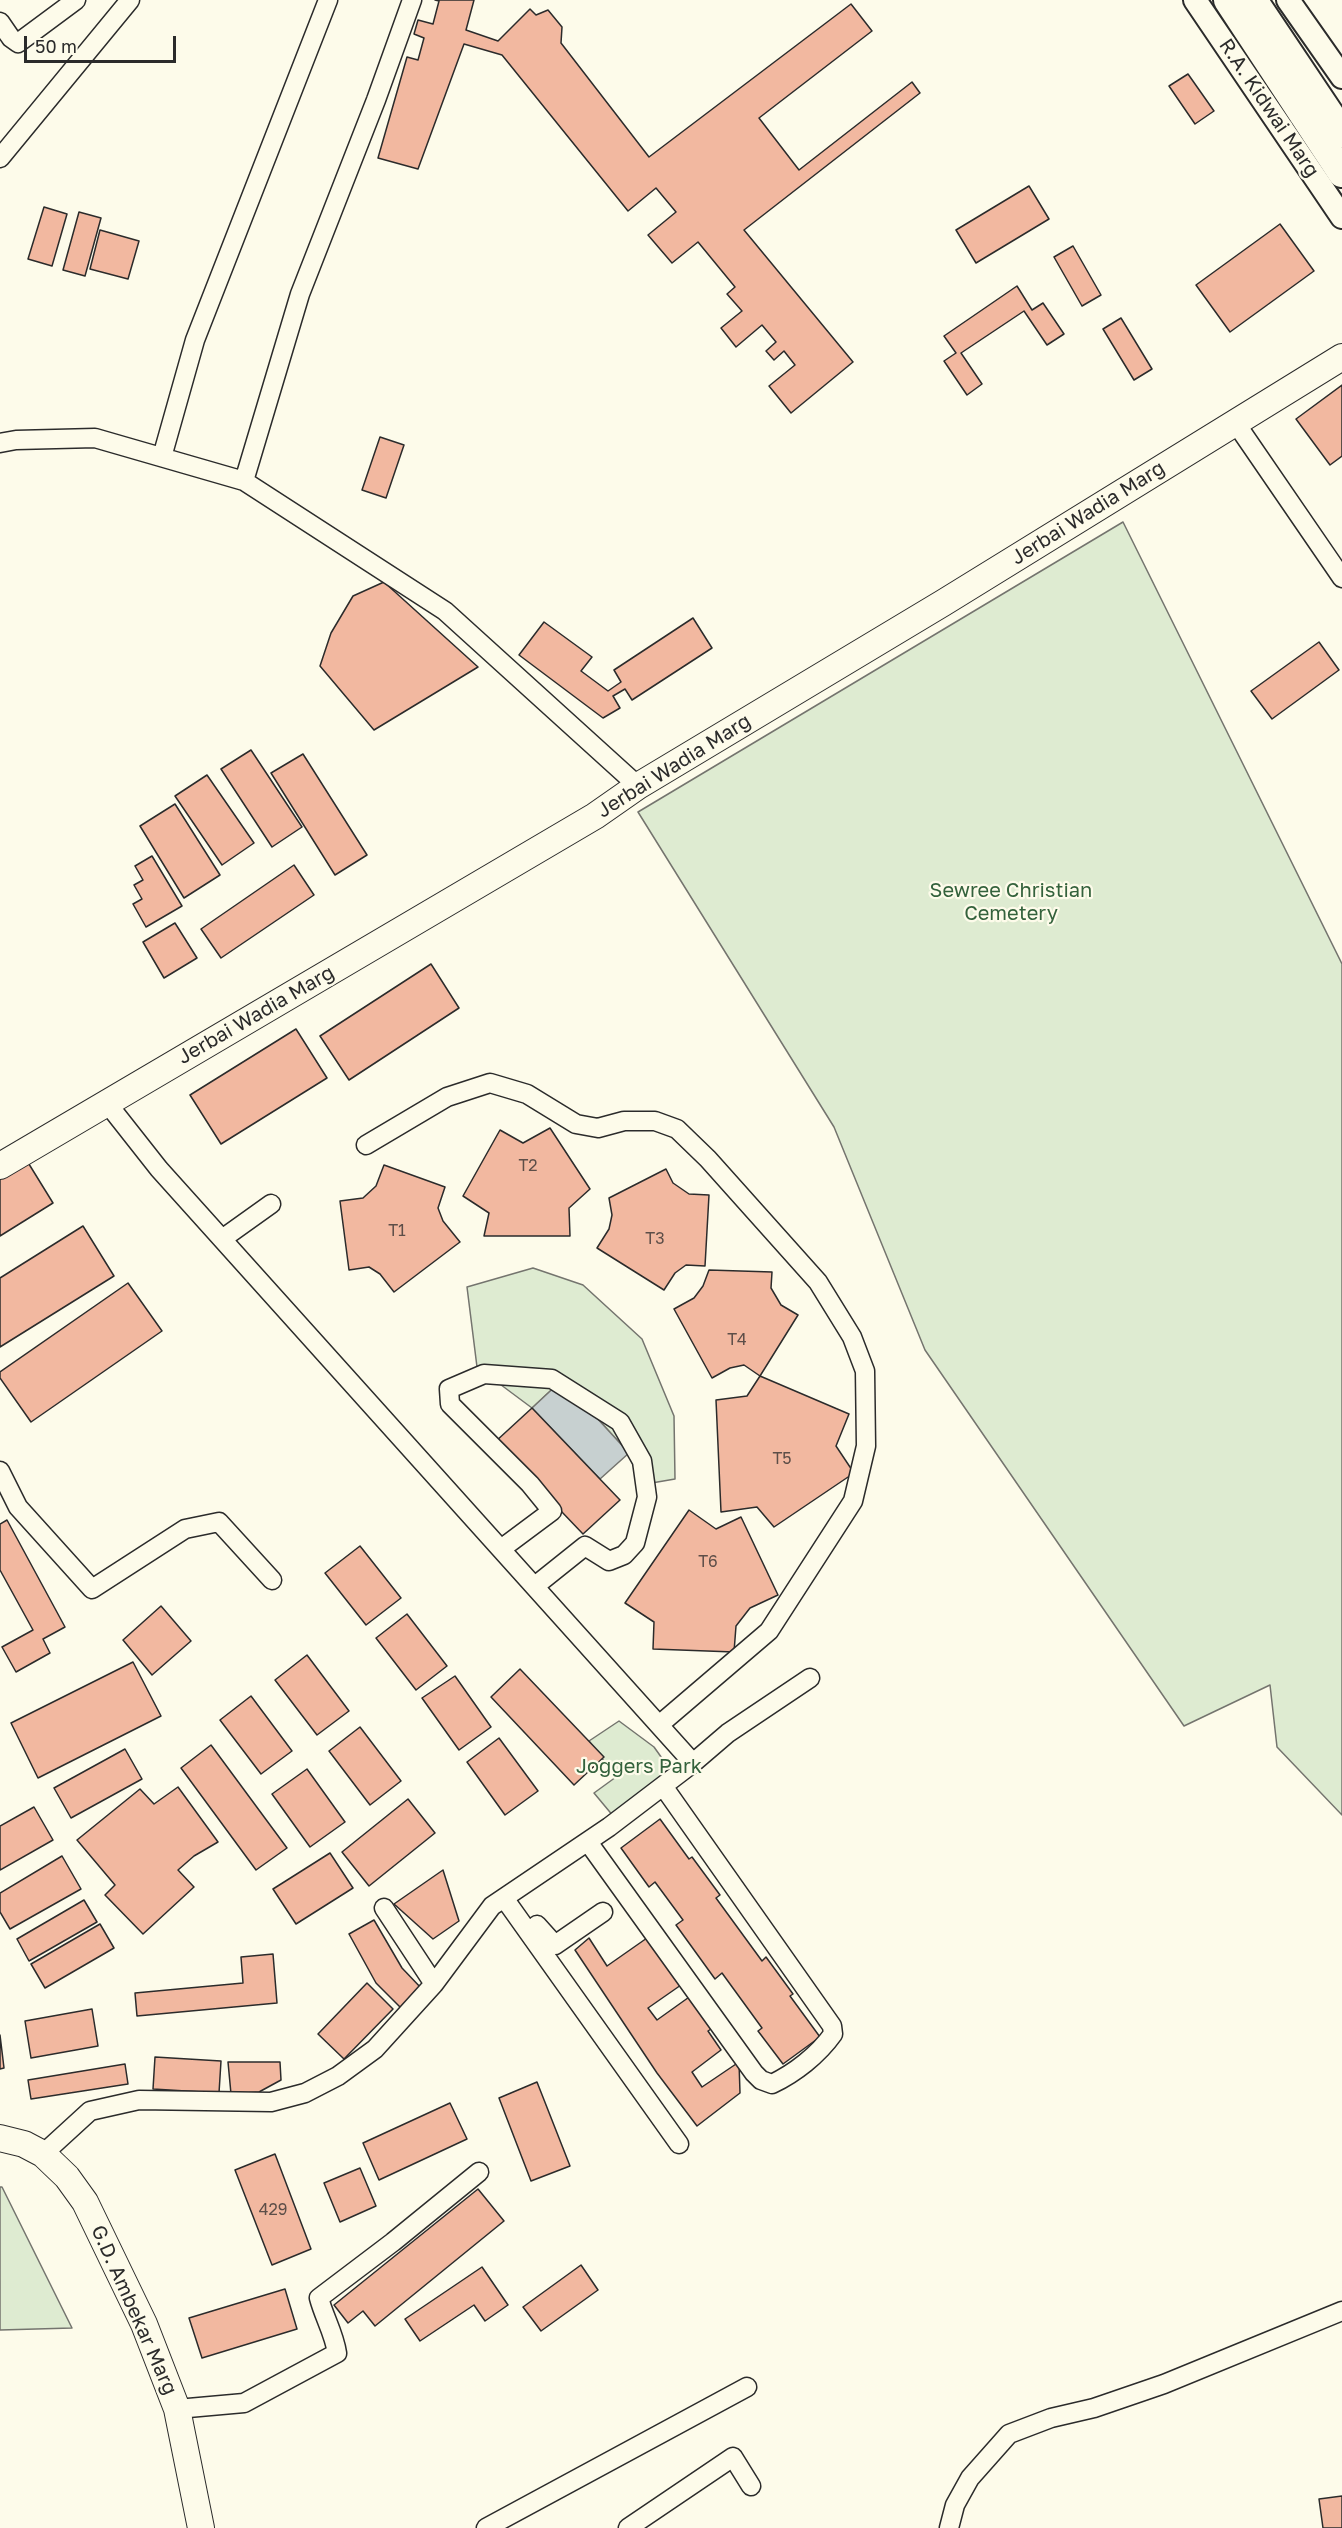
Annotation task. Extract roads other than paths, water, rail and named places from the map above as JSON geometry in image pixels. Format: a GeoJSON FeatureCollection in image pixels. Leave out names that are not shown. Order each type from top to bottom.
{"type":"FeatureCollection","features":[{"type":"Feature","properties":{"kind":"main road"},"geometry":{"type":"LineString","coordinates":[[1227,0],[1342,173]]}},
{"type":"Feature","properties":{"kind":"main road"},"geometry":{"type":"LineString","coordinates":[[1253,0],[1342,133]]}},
{"type":"Feature","properties":{"kind":"main road","name":"Jerbai Wadia Marg"},"geometry":{"type":"LineString","coordinates":[[0,1166],[595,816],[638,786],[933,609],[1342,357]]}},
{"type":"Feature","properties":{"kind":"main road","name":"G.D. Ambekar Marg"},"geometry":{"type":"LineString","coordinates":[[0,2138],[24,2144],[43,2154],[67,2177],[85,2202],[144,2324],[177,2409],[201,2528]]}},
{"type":"Feature","properties":{"kind":"street"},"geometry":{"type":"LineString","coordinates":[[0,22],[11,38],[18,43],[76,0]]}},
{"type":"Feature","properties":{"kind":"street"},"geometry":{"type":"LineString","coordinates":[[0,158],[130,0]]}},
{"type":"Feature","properties":{"kind":"street"},"geometry":{"type":"LineString","coordinates":[[162,457],[195,340],[328,0]]}},
{"type":"Feature","properties":{"kind":"street"},"geometry":{"type":"LineString","coordinates":[[244,481],[300,294],[376,100],[412,0]]}},
{"type":"Feature","properties":{"kind":"street","name":"R.A. Kidwai Marg"},"geometry":{"type":"LineString","coordinates":[[1195,0],[1342,217]]}},
{"type":"Feature","properties":{"kind":"street"},"geometry":{"type":"LineString","coordinates":[[1288,0],[1342,77]]}},
{"type":"Feature","properties":{"kind":"street"},"geometry":{"type":"LineString","coordinates":[[1235,422],[1342,578]]}},
{"type":"Feature","properties":{"kind":"street"},"geometry":{"type":"LineString","coordinates":[[0,443],[16,440],[95,438],[244,481],[445,611],[638,786]]}},
{"type":"Feature","properties":{"kind":"street"},"geometry":{"type":"LineString","coordinates":[[366,1146],[447,1097],[490,1083],[527,1094],[576,1124],[598,1128],[624,1121],[655,1121],[677,1129],[708,1159],[818,1282],[852,1337],[865,1371],[866,1446],[853,1501],[769,1631],[659,1725]]}},
{"type":"Feature","properties":{"kind":"street"},"geometry":{"type":"LineString","coordinates":[[107,1102],[159,1169],[693,1763]]}},
{"type":"Feature","properties":{"kind":"street"},"geometry":{"type":"LineString","coordinates":[[222,1239],[271,1204]]}},
{"type":"Feature","properties":{"kind":"street"},"geometry":{"type":"LineString","coordinates":[[501,1549],[552,1510],[530,1484],[450,1404],[449,1389],[484,1374],[552,1379],[620,1422],[642,1461],[647,1497],[635,1543],[624,1555],[609,1561],[585,1546],[535,1586]]}},
{"type":"Feature","properties":{"kind":"street"},"geometry":{"type":"LineString","coordinates":[[0,1471],[18,1507],[92,1589],[185,1529],[219,1522],[272,1580]]}},
{"type":"Feature","properties":{"kind":"street"},"geometry":{"type":"LineString","coordinates":[[538,1881],[693,1763],[728,1732],[810,1678]]}},
{"type":"Feature","properties":{"kind":"street"},"geometry":{"type":"LineString","coordinates":[[588,1842],[754,2073],[761,2080],[772,2084],[788,2077],[825,2046],[832,2034],[832,2026],[663,1786]]}},
{"type":"Feature","properties":{"kind":"street"},"geometry":{"type":"LineString","coordinates":[[43,2154],[90,2110],[140,2100],[272,2102],[305,2093],[338,2076],[375,2049],[507,1899],[564,1868]]}},
{"type":"Feature","properties":{"kind":"street"},"geometry":{"type":"LineString","coordinates":[[507,1899],[543,1942],[679,2144]]}},
{"type":"Feature","properties":{"kind":"street"},"geometry":{"type":"LineString","coordinates":[[384,1908],[434,1984]]}},
{"type":"Feature","properties":{"kind":"street"},"geometry":{"type":"LineString","coordinates":[[543,1942],[558,1944],[603,1912]]}},
{"type":"Feature","properties":{"kind":"street"},"geometry":{"type":"LineString","coordinates":[[177,2409],[244,2403],[337,2353],[335,2337],[325,2320],[319,2298],[479,2172]]}},
{"type":"Feature","properties":{"kind":"street"},"geometry":{"type":"LineString","coordinates":[[948,2528],[955,2505],[970,2478],[1009,2434],[1051,2418],[1094,2408],[1164,2384],[1342,2311]]}},
{"type":"Feature","properties":{"kind":"street"},"geometry":{"type":"LineString","coordinates":[[486,2528],[747,2387]]}},
{"type":"Feature","properties":{"kind":"street"},"geometry":{"type":"LineString","coordinates":[[627,2528],[733,2457],[751,2486]]}},
{"type":"Feature","properties":{"kind":"park label","name":"Sewree Christian Cemetery"},"geometry":{"type":"Point","coordinates":[1011,902]}},
{"type":"Feature","properties":{"kind":"park label","name":"Joggers Park"},"geometry":{"type":"Point","coordinates":[639,1767]}}]}
